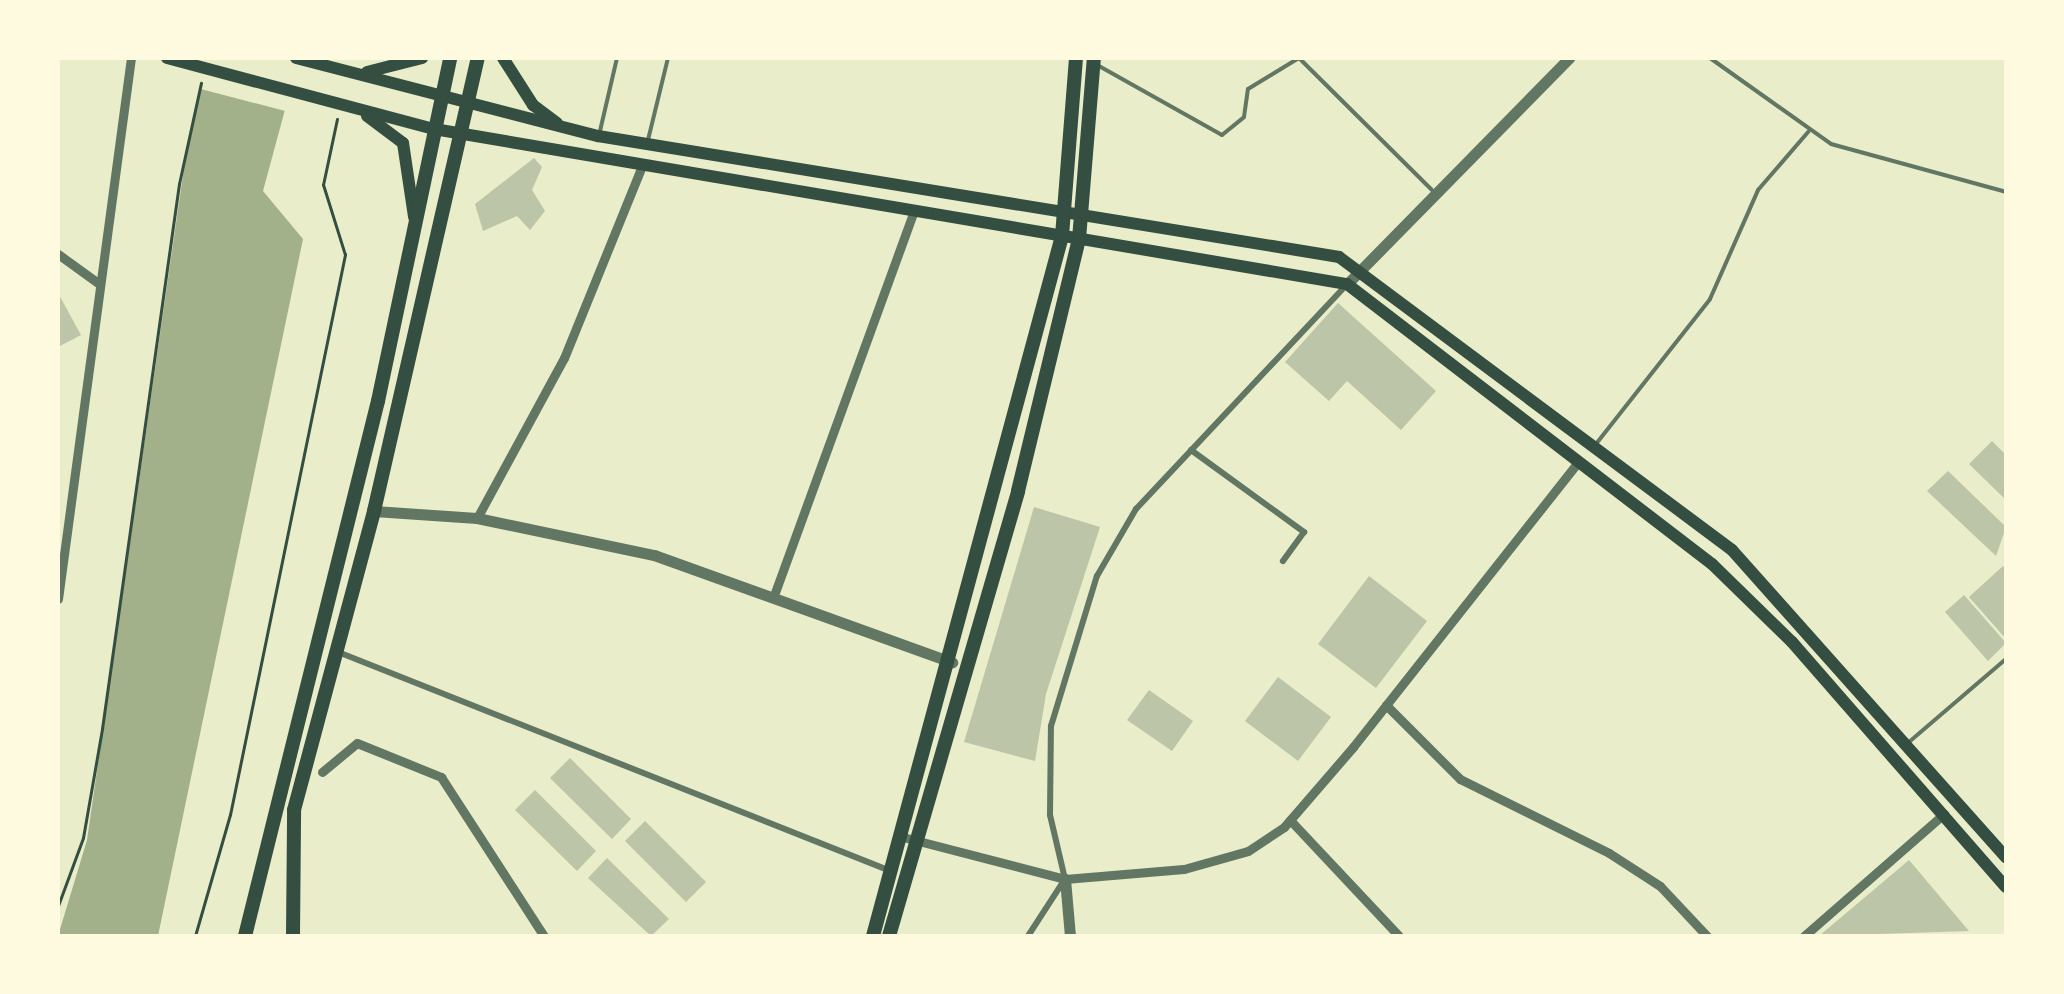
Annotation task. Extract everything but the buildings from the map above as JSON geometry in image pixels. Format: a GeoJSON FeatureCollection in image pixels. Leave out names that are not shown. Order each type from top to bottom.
{"type":"FeatureCollection","features":[{"type":"Feature","properties":{"kind":"main road"},"geometry":{"type":"LineString","coordinates":[[167,58],[345,110],[460,134],[641,168],[1346,284],[1712,564],[1944,814],[2006,887]]}},
{"type":"Feature","properties":{"kind":"main road"},"geometry":{"type":"LineString","coordinates":[[296,58],[647,146],[1083,218],[1302,248],[1361,268],[1732,550],[1909,742],[2006,858]]}},
{"type":"Feature","properties":{"kind":"main road"},"geometry":{"type":"LineString","coordinates":[[354,73],[422,58]]}},
{"type":"Feature","properties":{"kind":"main road"},"geometry":{"type":"LineString","coordinates":[[241,936],[416,228],[450,58]]}},
{"type":"Feature","properties":{"kind":"main road"},"geometry":{"type":"LineString","coordinates":[[293,936],[294,810],[374,511],[478,58]]}},
{"type":"Feature","properties":{"kind":"main road"},"geometry":{"type":"LineString","coordinates":[[503,58],[533,105],[563,128]]}},
{"type":"Feature","properties":{"kind":"main road"},"geometry":{"type":"LineString","coordinates":[[873,936],[952,662],[1062,236],[1076,58]]}},
{"type":"Feature","properties":{"kind":"main road"},"geometry":{"type":"LineString","coordinates":[[889,936],[920,842],[1080,238],[1095,61]]}},
{"type":"Feature","properties":{"kind":"main road"},"geometry":{"type":"LineString","coordinates":[[345,110],[403,143],[416,228]]}},
{"type":"Feature","properties":{"kind":"street"},"geometry":{"type":"LineString","coordinates":[[58,599],[131,58]]}},
{"type":"Feature","properties":{"kind":"street"},"geometry":{"type":"LineString","coordinates":[[1070,936],[1065,879],[1050,815],[1050,726],[1097,576],[1136,509],[1361,268],[1569,58]]}},
{"type":"Feature","properties":{"kind":"street"},"geometry":{"type":"LineString","coordinates":[[477,518],[564,358],[641,168]]}},
{"type":"Feature","properties":{"kind":"street"},"geometry":{"type":"LineString","coordinates":[[774,598],[914,213]]}},
{"type":"Feature","properties":{"kind":"street"},"geometry":{"type":"LineString","coordinates":[[58,254],[98,283]]}},
{"type":"Feature","properties":{"kind":"street"},"geometry":{"type":"LineString","coordinates":[[1191,450],[1304,532],[1283,561]]}},
{"type":"Feature","properties":{"kind":"street"},"geometry":{"type":"LineString","coordinates":[[904,837],[1065,879],[1184,869],[1248,851],[1290,820],[1578,462]]}},
{"type":"Feature","properties":{"kind":"street"},"geometry":{"type":"LineString","coordinates":[[374,511],[477,518],[654,556],[952,662]]}},
{"type":"Feature","properties":{"kind":"street"},"geometry":{"type":"LineString","coordinates":[[338,652],[894,872]]}},
{"type":"Feature","properties":{"kind":"street"},"geometry":{"type":"LineString","coordinates":[[1386,704],[1460,779],[1609,853],[1660,886],[1707,936]]}},
{"type":"Feature","properties":{"kind":"street"},"geometry":{"type":"LineString","coordinates":[[322,772],[357,743],[441,777],[544,936]]}},
{"type":"Feature","properties":{"kind":"street"},"geometry":{"type":"LineString","coordinates":[[1804,936],[1944,814]]}},
{"type":"Feature","properties":{"kind":"street"},"geometry":{"type":"LineString","coordinates":[[1290,820],[1399,936]]}},
{"type":"Feature","properties":{"kind":"street"},"geometry":{"type":"LineString","coordinates":[[1028,936],[1065,879]]}},
{"type":"Feature","properties":{"kind":"lane"},"geometry":{"type":"LineString","coordinates":[[598,136],[617,58]]}},
{"type":"Feature","properties":{"kind":"lane"},"geometry":{"type":"LineString","coordinates":[[647,146],[668,58]]}},
{"type":"Feature","properties":{"kind":"lane"},"geometry":{"type":"LineString","coordinates":[[1095,61],[1222,135],[1244,117],[1248,89],[1299,58],[1436,194]]}},
{"type":"Feature","properties":{"kind":"lane"},"geometry":{"type":"LineString","coordinates":[[1710,58],[1808,132],[2006,192]]}},
{"type":"Feature","properties":{"kind":"lane"},"geometry":{"type":"LineString","coordinates":[[1595,445],[1710,299],[1758,190],[1808,132]]}},
{"type":"Feature","properties":{"kind":"lane"},"geometry":{"type":"LineString","coordinates":[[1909,742],[2006,659]]}},
{"type":"Feature","properties":{"kind":"path"},"geometry":{"type":"LineString","coordinates":[[58,906],[89,802],[178,184],[203,76]]}},
{"type":"Feature","properties":{"kind":"path"},"geometry":{"type":"LineString","coordinates":[[195,936],[230,814],[345,255],[323,185],[345,110]]}},
{"type":"Feature","properties":{"kind":"shaded area"},"geometry":{"type":"Polygon","coordinates":[[[209,58],[299,58],[263,191],[303,239],[158,936],[58,936],[87,840],[186,154],[209,58]]]}},
{"type":"Feature","properties":{"kind":"pier"},"geometry":{"type":"Polygon","coordinates":[[[204,58],[304,58],[289,112],[197,88],[204,58]]]}}]}
